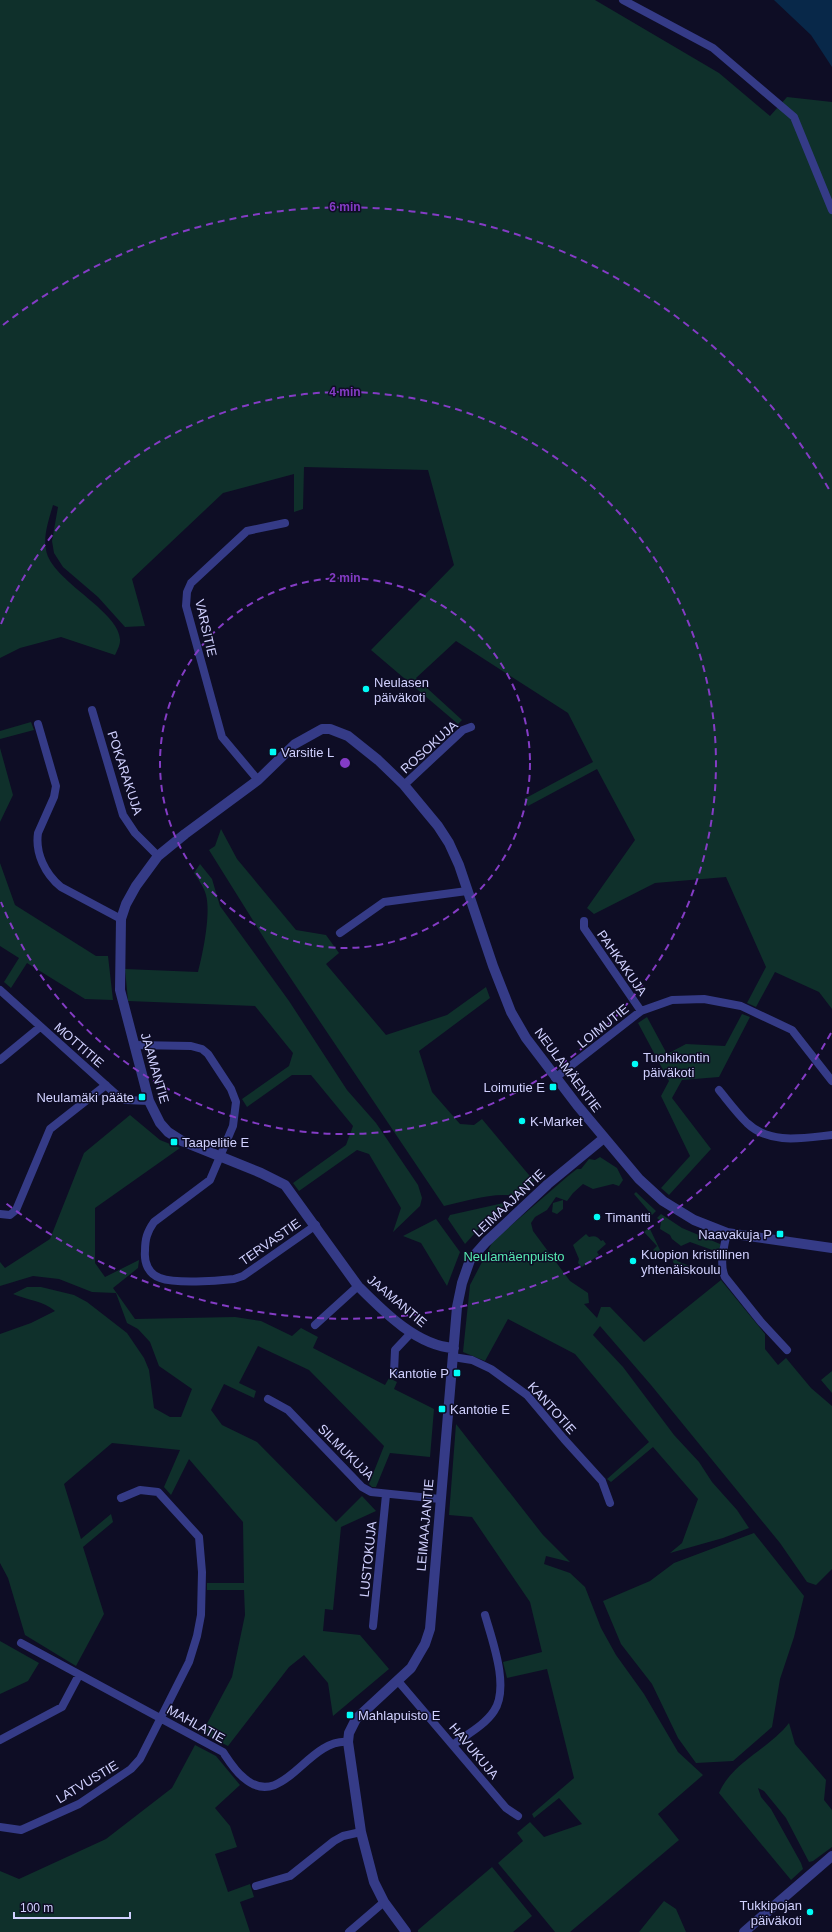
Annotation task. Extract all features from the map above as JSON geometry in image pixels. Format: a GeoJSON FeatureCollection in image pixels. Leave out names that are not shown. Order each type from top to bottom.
{"type":"FeatureCollection","features":[{"type":"Feature","properties":{"kind":"street"},"geometry":{"type":"LineString","coordinates":[[623,0],[713,48],[794,117],[832,210]]}},
{"type":"Feature","properties":{"kind":"street","name":"VARSITIE"},"geometry":{"type":"LineString","coordinates":[[258,780],[222,737],[186,606],[187,592],[190,583],[247,531],[285,523]]}},
{"type":"Feature","properties":{"kind":"street","name":"POKARAKUJA"},"geometry":{"type":"LineString","coordinates":[[92,710],[123,815],[135,833],[158,856]]}},
{"type":"Feature","properties":{"kind":"street"},"geometry":{"type":"LineString","coordinates":[[38,724],[56,786],[54,797],[37,838],[42,863],[53,881],[61,887],[121,919]]}},
{"type":"Feature","properties":{"kind":"street","name":"ROSOKUJA"},"geometry":{"type":"LineString","coordinates":[[404,785],[463,730],[471,727]]}},
{"type":"Feature","properties":{"kind":"street","name":"JAAMANTIE"},"geometry":{"type":"LineString","coordinates":[[322,729],[295,744],[258,780],[158,856],[136,886],[126,904],[121,919],[120,990],[149,1101],[160,1123],[168,1132],[182,1140],[285,1185],[316,1225],[358,1286],[411,1333],[430,1344],[454,1353]]}},
{"type":"Feature","properties":{"kind":"street","name":"NEULAMÄENTIE"},"geometry":{"type":"LineString","coordinates":[[322,729],[334,730],[348,736],[378,760],[404,785],[438,826],[449,843],[459,865],[511,1012],[526,1038],[555,1078],[640,1179],[663,1201],[694,1220],[727,1233],[832,1248]]}},
{"type":"Feature","properties":{"kind":"street"},"geometry":{"type":"LineString","coordinates":[[340,933],[384,902],[467,891]]}},
{"type":"Feature","properties":{"kind":"street","name":"PAHKAKUJA"},"geometry":{"type":"LineString","coordinates":[[584,924],[641,1011]]}},
{"type":"Feature","properties":{"kind":"street","name":"MOTTITIE"},"geometry":{"type":"LineString","coordinates":[[0,990],[119,1097],[126,1100],[149,1101]]}},
{"type":"Feature","properties":{"kind":"street","name":"LOIMUTIE"},"geometry":{"type":"LineString","coordinates":[[555,1078],[641,1011],[672,1000],[704,999],[741,1006],[792,1030],[832,1081]]}},
{"type":"Feature","properties":{"kind":"street"},"geometry":{"type":"LineString","coordinates":[[0,1060],[40,1027]]}},
{"type":"Feature","properties":{"kind":"street"},"geometry":{"type":"LineString","coordinates":[[135,1045],[191,1046],[202,1049],[208,1054],[231,1089],[236,1102],[233,1126],[220,1156]]}},
{"type":"Feature","properties":{"kind":"street"},"geometry":{"type":"LineString","coordinates":[[0,1214],[4,1216],[10,1215],[16,1210],[50,1129],[106,1085]]}},
{"type":"Feature","properties":{"kind":"street"},"geometry":{"type":"LineString","coordinates":[[719,1090],[748,1123],[769,1136],[787,1139],[832,1135]]}},
{"type":"Feature","properties":{"kind":"street","name":"LEIMAAJANTIE"},"geometry":{"type":"LineString","coordinates":[[406,1932],[384,1902],[374,1882],[361,1832],[348,1742],[349,1733],[356,1719],[411,1668],[425,1644],[430,1629],[440,1499],[458,1307],[462,1284],[470,1260],[486,1242],[548,1184],[604,1138]]}},
{"type":"Feature","properties":{"kind":"street","name":"TERVASTIE"},"geometry":{"type":"LineString","coordinates":[[220,1156],[210,1180],[154,1222],[149,1230],[145,1238],[144,1262],[151,1272],[159,1278],[182,1280],[224,1280],[243,1276],[316,1225]]}},
{"type":"Feature","properties":{"kind":"street"},"geometry":{"type":"LineString","coordinates":[[727,1233],[722,1258],[725,1277],[761,1322],[787,1350]]}},
{"type":"Feature","properties":{"kind":"street"},"geometry":{"type":"LineString","coordinates":[[315,1324],[358,1286]]}},
{"type":"Feature","properties":{"kind":"street"},"geometry":{"type":"LineString","coordinates":[[394,1372],[395,1350],[411,1333]]}},
{"type":"Feature","properties":{"kind":"street","name":"KANTOTIE"},"geometry":{"type":"LineString","coordinates":[[454,1353],[491,1369],[527,1395],[602,1481],[610,1503]]}},
{"type":"Feature","properties":{"kind":"street","name":"SILMUKUJA"},"geometry":{"type":"LineString","coordinates":[[268,1399],[288,1410],[362,1487],[371,1492],[386,1495],[440,1499]]}},
{"type":"Feature","properties":{"kind":"street","name":"LATVUSTIE"},"geometry":{"type":"LineString","coordinates":[[0,1828],[21,1830],[79,1804],[124,1773],[140,1759],[189,1662],[197,1636],[201,1615],[202,1572],[198,1537],[158,1492],[140,1490],[121,1498]]}},
{"type":"Feature","properties":{"kind":"street","name":"LUSTOKUJA"},"geometry":{"type":"LineString","coordinates":[[373,1626],[386,1495]]}},
{"type":"Feature","properties":{"kind":"street"},"geometry":{"type":"LineString","coordinates":[[454,1744],[481,1724],[494,1711],[499,1698],[499,1667],[485,1615]]}},
{"type":"Feature","properties":{"kind":"street","name":"MAHLATIE"},"geometry":{"type":"LineString","coordinates":[[21,1643],[223,1752],[246,1780],[263,1788],[275,1786],[320,1750],[330,1745],[348,1742]]}},
{"type":"Feature","properties":{"kind":"street"},"geometry":{"type":"LineString","coordinates":[[0,1740],[62,1707],[79,1675]]}},
{"type":"Feature","properties":{"kind":"street","name":"HAVUKUJA"},"geometry":{"type":"LineString","coordinates":[[398,1681],[454,1744],[506,1808],[518,1816]]}},
{"type":"Feature","properties":{"kind":"street"},"geometry":{"type":"LineString","coordinates":[[256,1886],[290,1876],[334,1840],[343,1836],[361,1832]]}},
{"type":"Feature","properties":{"kind":"street"},"geometry":{"type":"LineString","coordinates":[[744,1932],[832,1856]]}},
{"type":"Feature","properties":{"kind":"street"},"geometry":{"type":"LineString","coordinates":[[349,1932],[384,1902]]}},
{"type":"Feature","properties":{"kind":"green space"},"geometry":{"type":"Polygon","coordinates":[[[0,0],[595,0],[719,73],[770,116],[787,97],[832,102],[832,1009],[819,992],[775,972],[756,1007],[747,1003],[766,967],[726,877],[655,883],[594,914],[587,908],[635,840],[597,769],[528,806],[524,799],[593,762],[568,713],[456,641],[416,678],[462,720],[458,724],[371,650],[454,565],[428,470],[304,467],[303,509],[294,512],[294,474],[223,493],[132,579],[145,626],[125,627],[98,597],[63,567],[54,553],[52,541],[58,507],[53,505],[45,539],[46,550],[51,562],[72,585],[110,619],[118,630],[120,641],[119,646],[115,655],[61,637],[20,648],[0,658],[0,0]]]}},
{"type":"Feature","properties":{"kind":"green space"},"geometry":{"type":"Polygon","coordinates":[[[31,722],[34,730],[0,739],[0,731],[31,722]]]}},
{"type":"Feature","properties":{"kind":"green space"},"geometry":{"type":"Polygon","coordinates":[[[0,748],[13,795],[0,822],[0,748]]]}},
{"type":"Feature","properties":{"kind":"green space"},"geometry":{"type":"Polygon","coordinates":[[[221,829],[237,859],[296,930],[326,935],[339,953],[326,964],[386,1035],[447,1015],[486,987],[490,998],[419,1051],[432,1092],[460,1124],[474,1125],[482,1119],[534,1181],[516,1196],[489,1196],[444,1206],[267,943],[209,850],[215,846],[221,829]]]}},
{"type":"Feature","properties":{"kind":"green space"},"geometry":{"type":"Polygon","coordinates":[[[0,863],[15,905],[96,956],[108,956],[113,1000],[85,999],[27,963],[11,988],[4,982],[19,958],[0,946],[0,863]]]}},
{"type":"Feature","properties":{"kind":"green space"},"geometry":{"type":"Polygon","coordinates":[[[200,864],[212,879],[220,906],[289,1001],[347,1090],[376,1123],[418,1185],[422,1198],[420,1206],[393,1232],[401,1208],[369,1154],[357,1150],[299,1191],[293,1183],[346,1145],[353,1126],[311,1075],[292,1075],[247,1107],[242,1099],[289,1066],[293,1053],[255,1006],[128,1001],[125,969],[198,972],[204,944],[208,912],[205,892],[194,873],[200,864]]]}},
{"type":"Feature","properties":{"kind":"green space"},"geometry":{"type":"Polygon","coordinates":[[[742,1014],[750,1017],[719,1077],[682,1080],[672,1098],[711,1149],[669,1195],[661,1188],[690,1156],[661,1096],[669,1081],[638,1023],[647,1017],[667,1054],[686,1044],[725,1046],[742,1014]]]}},
{"type":"Feature","properties":{"kind":"green space"},"geometry":{"type":"Polygon","coordinates":[[[130,1115],[160,1140],[180,1148],[95,1208],[95,1263],[105,1277],[139,1260],[138,1268],[113,1288],[135,1319],[235,1317],[261,1321],[292,1336],[301,1328],[318,1337],[313,1348],[385,1385],[389,1378],[397,1382],[394,1389],[434,1409],[430,1457],[390,1453],[376,1487],[372,1487],[369,1484],[384,1446],[309,1370],[258,1346],[239,1383],[256,1391],[254,1398],[224,1384],[211,1410],[222,1425],[257,1442],[336,1522],[362,1496],[376,1511],[341,1527],[333,1610],[325,1609],[323,1631],[360,1635],[389,1669],[333,1716],[328,1683],[304,1655],[289,1667],[228,1746],[202,1733],[232,1677],[245,1615],[244,1590],[207,1590],[207,1583],[244,1583],[243,1522],[189,1459],[171,1495],[164,1487],[180,1450],[112,1443],[64,1484],[81,1539],[111,1514],[113,1522],[83,1547],[104,1614],[76,1666],[25,1635],[8,1578],[0,1563],[0,1334],[31,1323],[55,1311],[46,1305],[13,1294],[27,1287],[41,1287],[74,1295],[87,1302],[127,1333],[144,1358],[149,1370],[154,1408],[170,1417],[181,1417],[192,1389],[159,1366],[150,1342],[138,1329],[127,1323],[116,1293],[92,1292],[59,1279],[33,1276],[0,1286],[0,1262],[5,1268],[50,1239],[84,1153],[130,1115]]]}},
{"type":"Feature","properties":{"kind":"green space","name":"Neulamäenpuisto"},"geometry":{"type":"Polygon","coordinates":[[[600,1157],[617,1168],[623,1180],[619,1186],[613,1184],[593,1189],[583,1184],[567,1201],[556,1197],[547,1210],[535,1217],[531,1223],[533,1231],[570,1281],[588,1293],[589,1303],[584,1304],[597,1318],[601,1307],[610,1307],[644,1342],[721,1280],[765,1334],[765,1349],[778,1365],[786,1358],[811,1388],[832,1406],[832,1569],[816,1585],[807,1582],[780,1543],[651,1385],[600,1326],[593,1335],[623,1367],[674,1435],[699,1462],[712,1482],[737,1510],[749,1528],[723,1538],[670,1553],[682,1543],[698,1499],[653,1447],[611,1482],[607,1479],[649,1442],[575,1354],[508,1319],[485,1361],[463,1352],[470,1285],[493,1241],[568,1176],[577,1169],[581,1169],[589,1159],[595,1160],[600,1157]]]}},
{"type":"Feature","properties":{"kind":"green space"},"geometry":{"type":"Polygon","coordinates":[[[636,1192],[656,1211],[652,1215],[634,1194],[636,1192]]]}},
{"type":"Feature","properties":{"kind":"green space"},"geometry":{"type":"Polygon","coordinates":[[[563,1200],[563,1209],[557,1214],[552,1212],[553,1203],[563,1200]]]}},
{"type":"Feature","properties":{"kind":"green space"},"geometry":{"type":"Polygon","coordinates":[[[508,1202],[485,1222],[465,1244],[448,1219],[450,1215],[508,1202]]]}},
{"type":"Feature","properties":{"kind":"green space"},"geometry":{"type":"Polygon","coordinates":[[[661,1214],[682,1228],[720,1244],[720,1248],[715,1251],[690,1242],[681,1246],[672,1239],[670,1235],[660,1229],[661,1221],[657,1218],[661,1214]]]}},
{"type":"Feature","properties":{"kind":"green space"},"geometry":{"type":"Polygon","coordinates":[[[436,1219],[460,1252],[447,1286],[421,1243],[403,1236],[436,1219]]]}},
{"type":"Feature","properties":{"kind":"green space"},"geometry":{"type":"Polygon","coordinates":[[[649,1227],[660,1250],[657,1255],[653,1250],[657,1246],[644,1232],[649,1227]]]}},
{"type":"Feature","properties":{"kind":"green space"},"geometry":{"type":"Polygon","coordinates":[[[586,1234],[589,1237],[595,1236],[601,1241],[603,1240],[606,1244],[597,1252],[599,1255],[582,1267],[578,1263],[579,1259],[573,1245],[586,1234]]]}},
{"type":"Feature","properties":{"kind":"green space"},"geometry":{"type":"Polygon","coordinates":[[[679,1251],[677,1261],[692,1267],[674,1264],[672,1259],[675,1253],[679,1251]]]}},
{"type":"Feature","properties":{"kind":"green space"},"geometry":{"type":"Polygon","coordinates":[[[832,1371],[832,1393],[821,1380],[832,1371]]]}},
{"type":"Feature","properties":{"kind":"green space"},"geometry":{"type":"Polygon","coordinates":[[[456,1424],[543,1535],[570,1562],[546,1556],[544,1564],[570,1573],[585,1587],[601,1628],[616,1655],[644,1694],[678,1752],[703,1775],[658,1814],[679,1840],[570,1932],[555,1932],[498,1863],[523,1841],[517,1833],[530,1822],[544,1837],[582,1824],[559,1798],[534,1818],[532,1814],[574,1778],[547,1669],[507,1678],[503,1662],[542,1652],[530,1602],[472,1517],[449,1515],[456,1424]]]}},
{"type":"Feature","properties":{"kind":"green space"},"geometry":{"type":"Polygon","coordinates":[[[754,1533],[804,1596],[794,1637],[780,1679],[772,1727],[733,1761],[696,1763],[678,1738],[652,1684],[621,1644],[603,1601],[650,1581],[674,1563],[754,1533]]]}},
{"type":"Feature","properties":{"kind":"green space"},"geometry":{"type":"Polygon","coordinates":[[[0,1641],[39,1663],[28,1681],[0,1694],[0,1641]]]}},
{"type":"Feature","properties":{"kind":"green space"},"geometry":{"type":"Polygon","coordinates":[[[789,1723],[795,1744],[826,1780],[824,1800],[832,1810],[832,1847],[813,1861],[809,1862],[786,1818],[764,1791],[758,1788],[761,1797],[771,1809],[801,1863],[803,1869],[791,1880],[719,1793],[725,1782],[742,1764],[771,1741],[789,1723]]]}},
{"type":"Feature","properties":{"kind":"green space"},"geometry":{"type":"Polygon","coordinates":[[[195,1745],[216,1756],[240,1785],[215,1808],[230,1826],[237,1847],[215,1854],[228,1892],[250,1884],[254,1897],[240,1902],[250,1932],[0,1932],[0,1871],[19,1879],[106,1839],[172,1788],[195,1745]]]}},
{"type":"Feature","properties":{"kind":"green space"},"geometry":{"type":"Polygon","coordinates":[[[492,1867],[532,1916],[513,1932],[418,1932],[418,1930],[492,1867]]]}},
{"type":"Feature","properties":{"kind":"green space"},"geometry":{"type":"Polygon","coordinates":[[[664,1901],[676,1909],[686,1932],[639,1932],[664,1901]]]}},
{"type":"Feature","properties":{"kind":"water"},"geometry":{"type":"Polygon","coordinates":[[[774,0],[832,0],[832,67],[811,35],[774,0]]]}},
{"type":"Feature","properties":{"kind":"place","name":"Neulasen päiväkoti"},"geometry":{"type":"Point","coordinates":[366,689]}},
{"type":"Feature","properties":{"kind":"place","name":"Varsitie L"},"geometry":{"type":"Point","coordinates":[273,752]}},
{"type":"Feature","properties":{"kind":"place","name":"Tuohikontin päiväkoti"},"geometry":{"type":"Point","coordinates":[635,1064]}},
{"type":"Feature","properties":{"kind":"place","name":"Loimutie E"},"geometry":{"type":"Point","coordinates":[553,1087]}},
{"type":"Feature","properties":{"kind":"place","name":"Neulamäki pääte"},"geometry":{"type":"Point","coordinates":[142,1097]}},
{"type":"Feature","properties":{"kind":"place","name":"K-Market"},"geometry":{"type":"Point","coordinates":[522,1121]}},
{"type":"Feature","properties":{"kind":"place","name":"Taapelitie E"},"geometry":{"type":"Point","coordinates":[174,1142]}},
{"type":"Feature","properties":{"kind":"place","name":"Timantti"},"geometry":{"type":"Point","coordinates":[597,1217]}},
{"type":"Feature","properties":{"kind":"place","name":"Naavakuja P"},"geometry":{"type":"Point","coordinates":[780,1234]}},
{"type":"Feature","properties":{"kind":"place","name":"Kuopion kristillinen yhtenäiskoulu"},"geometry":{"type":"Point","coordinates":[633,1261]}},
{"type":"Feature","properties":{"kind":"place","name":"Kantotie P"},"geometry":{"type":"Point","coordinates":[457,1373]}},
{"type":"Feature","properties":{"kind":"place","name":"Kantotie E"},"geometry":{"type":"Point","coordinates":[442,1409]}},
{"type":"Feature","properties":{"kind":"place","name":"Mahlapuisto E"},"geometry":{"type":"Point","coordinates":[350,1715]}},
{"type":"Feature","properties":{"kind":"place","name":"Tukkipojan päiväkoti"},"geometry":{"type":"Point","coordinates":[810,1912]}}]}
